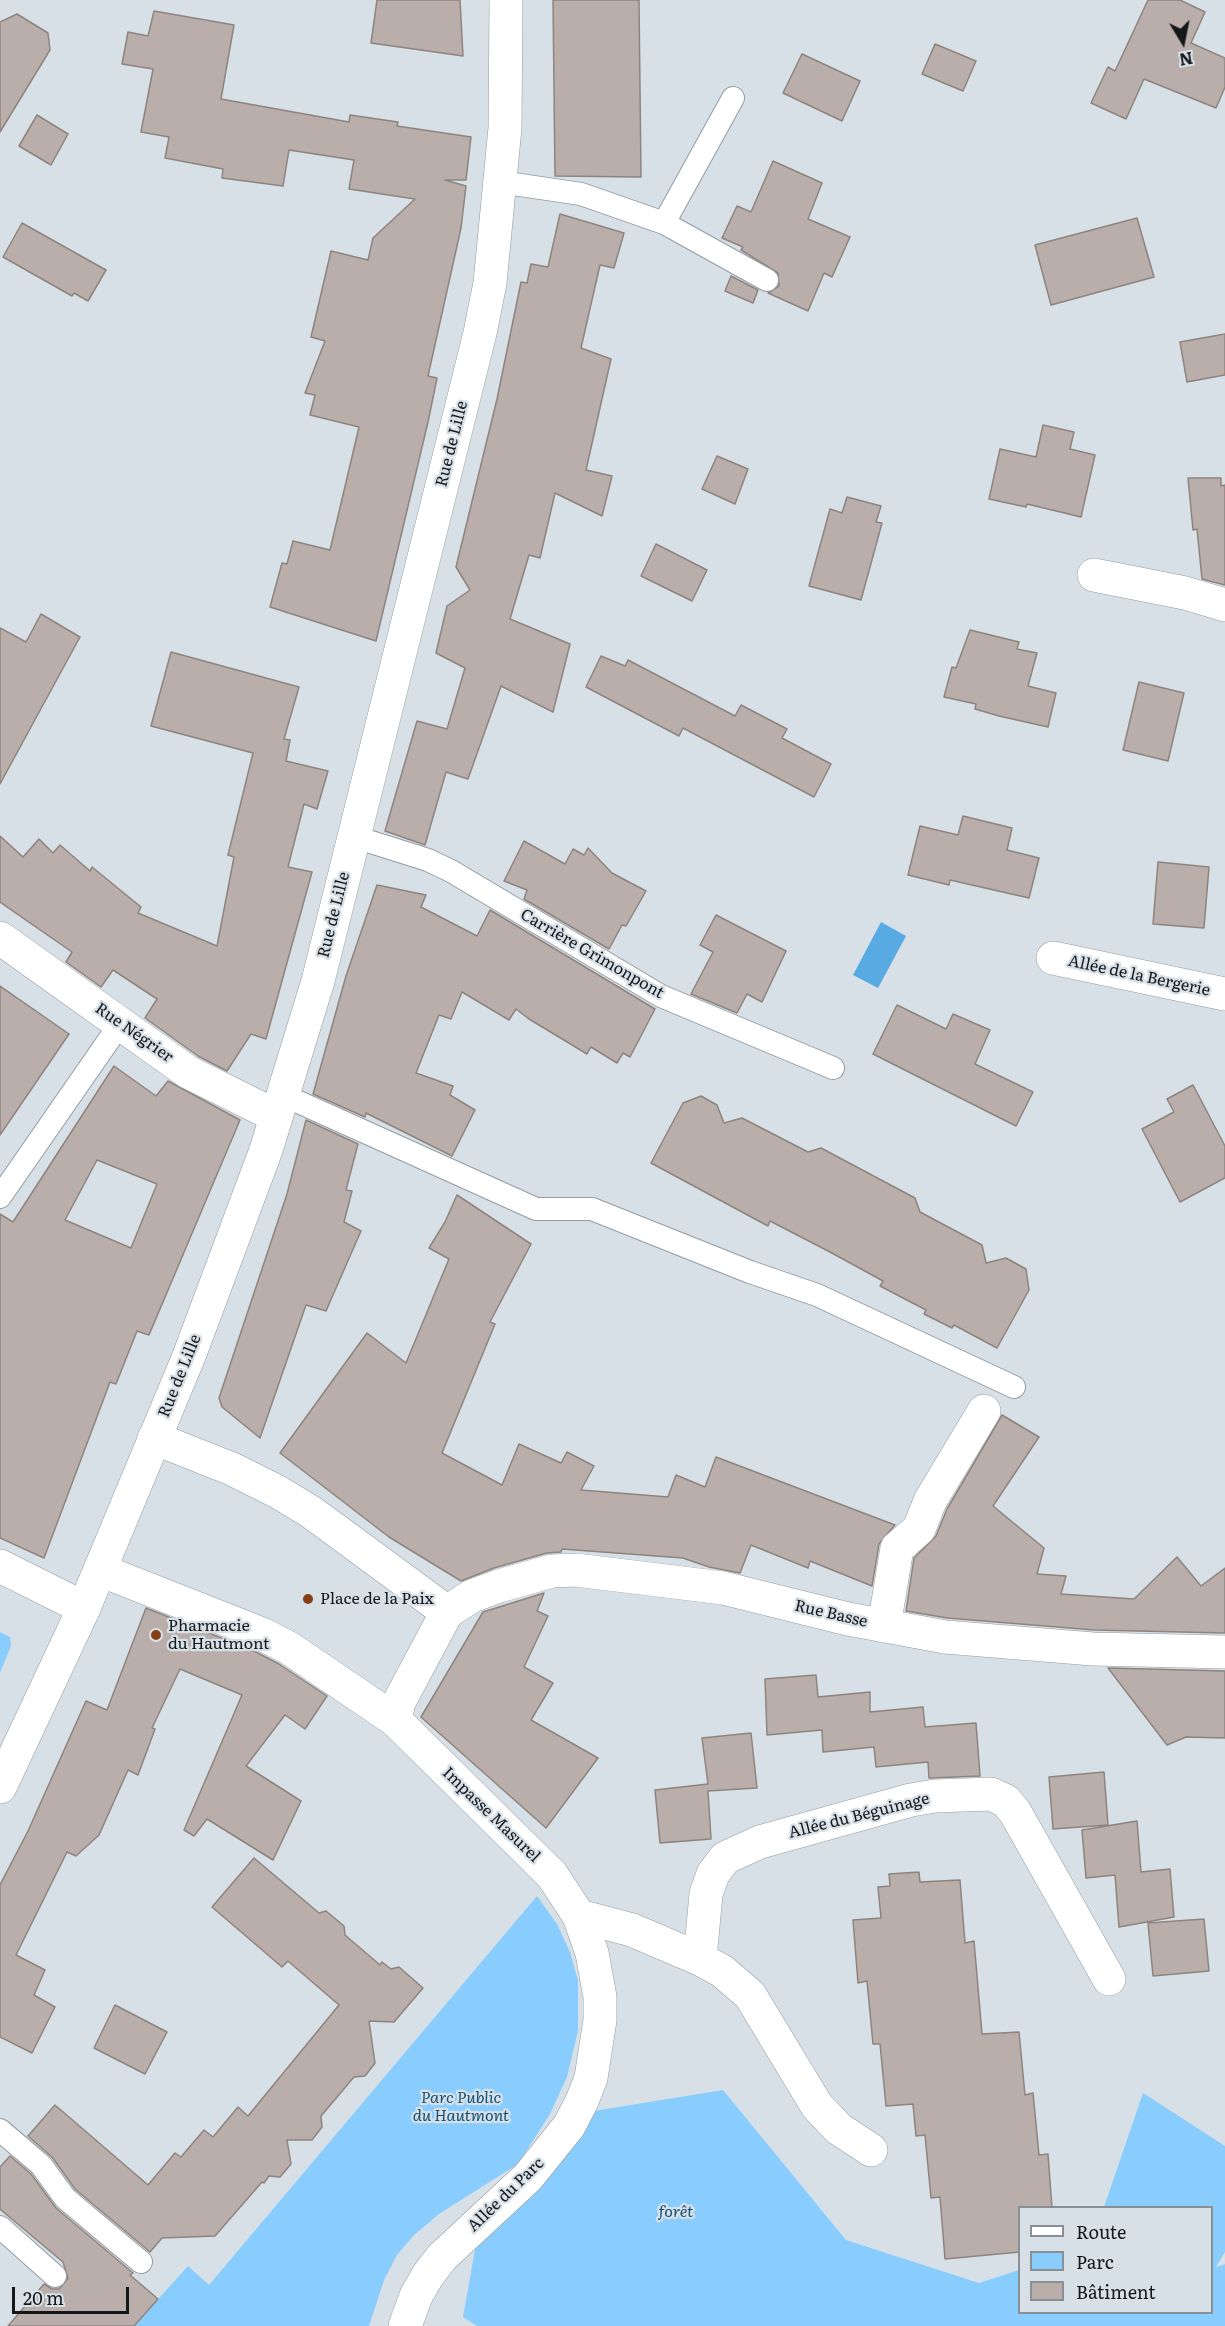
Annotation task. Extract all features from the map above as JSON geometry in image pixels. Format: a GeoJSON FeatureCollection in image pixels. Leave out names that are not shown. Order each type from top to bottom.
{"type":"FeatureCollection","features":[{"type":"Feature","properties":{"kind":"street","name":"Rue de Lille"},"geometry":{"type":"LineString","coordinates":[[0,1787],[84,1608],[189,1356],[280,1105],[318,981],[480,333],[490,283],[505,128],[506,0]]}},
{"type":"Feature","properties":{"kind":"street"},"geometry":{"type":"LineString","coordinates":[[1094,575],[1185,593],[1225,605]]}},
{"type":"Feature","properties":{"kind":"street","name":"Rue Négrier"},"geometry":{"type":"LineString","coordinates":[[0,938],[198,1077],[280,1105]]}},
{"type":"Feature","properties":{"kind":"street","name":"Allée de la Bergerie"},"geometry":{"type":"LineString","coordinates":[[1053,958],[1225,994]]}},
{"type":"Feature","properties":{"kind":"street"},"geometry":{"type":"LineString","coordinates":[[884,1626],[897,1548],[919,1529],[930,1501],[984,1411]]}},
{"type":"Feature","properties":{"kind":"street"},"geometry":{"type":"LineString","coordinates":[[100,1570],[262,1634],[289,1648],[395,1720],[399,1702],[447,1612],[310,1512],[278,1492],[232,1469],[154,1438]]}},
{"type":"Feature","properties":{"kind":"street"},"geometry":{"type":"LineString","coordinates":[[0,1566],[84,1608]]}},
{"type":"Feature","properties":{"kind":"street","name":"Rue Basse"},"geometry":{"type":"LineString","coordinates":[[447,1612],[472,1596],[499,1586],[552,1571],[576,1570],[723,1588],[884,1626],[937,1636],[1032,1645],[1225,1652]]}},
{"type":"Feature","properties":{"kind":"street","name":"Impasse Masurel"},"geometry":{"type":"LineString","coordinates":[[395,1720],[533,1854],[567,1895],[579,1916]]}},
{"type":"Feature","properties":{"kind":"street","name":"Allée du Béguinage"},"geometry":{"type":"LineString","coordinates":[[700,1959],[706,1894],[713,1874],[725,1858],[738,1849],[911,1800],[934,1796],[991,1794],[1006,1801],[1015,1812],[1109,1979]]}},
{"type":"Feature","properties":{"kind":"street"},"geometry":{"type":"LineString","coordinates":[[579,1916],[632,1930],[722,1971],[750,1995],[817,2106],[839,2129],[871,2150]]}},
{"type":"Feature","properties":{"kind":"street","name":"Allée du Parc"},"geometry":{"type":"LineString","coordinates":[[405,2326],[416,2296],[428,2275],[442,2258],[528,2178],[569,2126],[582,2101],[591,2078],[600,2020],[600,1997],[592,1953],[579,1916]]}},
{"type":"Feature","properties":{"kind":"lane"},"geometry":{"type":"LineString","coordinates":[[663,224],[733,98]]}},
{"type":"Feature","properties":{"kind":"lane"},"geometry":{"type":"LineString","coordinates":[[500,182],[581,194],[663,224],[767,280]]}},
{"type":"Feature","properties":{"kind":"lane","name":"Carrière Grimonpont"},"geometry":{"type":"LineString","coordinates":[[355,837],[428,860],[452,871],[661,996],[832,1068]]}},
{"type":"Feature","properties":{"kind":"lane"},"geometry":{"type":"LineString","coordinates":[[0,1197],[120,1024]]}},
{"type":"Feature","properties":{"kind":"lane"},"geometry":{"type":"LineString","coordinates":[[280,1105],[536,1209],[592,1209],[750,1272],[817,1295],[1014,1387]]}},
{"type":"Feature","properties":{"kind":"lane"},"geometry":{"type":"LineString","coordinates":[[0,2130],[41,2165],[65,2198],[141,2262]]}},
{"type":"Feature","properties":{"kind":"lane"},"geometry":{"type":"LineString","coordinates":[[0,2227],[55,2276]]}},
{"type":"Feature","properties":{"kind":"green space"},"geometry":{"type":"Polygon","coordinates":[[[0,1632],[10,1637],[11,1646],[0,1673],[0,1632]]]}},
{"type":"Feature","properties":{"kind":"green space","name":"Parc Public du Hautmont"},"geometry":{"type":"Polygon","coordinates":[[[537,1896],[557,1924],[570,1952],[578,1981],[578,2031],[567,2077],[550,2114],[518,2164],[439,2214],[414,2235],[397,2255],[384,2280],[369,2326],[134,2326],[188,2266],[209,2285],[537,1896]]]}},
{"type":"Feature","properties":{"kind":"green space","name":"forêt"},"geometry":{"type":"Polygon","coordinates":[[[723,2090],[846,2240],[979,2283],[1018,2270],[1018,2314],[1213,2314],[1213,2206],[1104,2206],[1143,2093],[1225,2146],[1225,2252],[1216,2267],[1225,2264],[1225,2326],[477,2326],[463,2317],[480,2222],[594,2111],[723,2090]]]}},
{"type":"Feature","properties":{"kind":"shaded area"},"geometry":{"type":"Polygon","coordinates":[[[881,922],[906,936],[878,988],[853,975],[881,922]]]}},
{"type":"Feature","properties":{"kind":"building"},"geometry":{"type":"Polygon","coordinates":[[[377,0],[460,0],[463,56],[371,43],[377,0]]]}},
{"type":"Feature","properties":{"kind":"building"},"geometry":{"type":"Polygon","coordinates":[[[553,0],[639,0],[641,177],[555,176],[553,0]]]}},
{"type":"Feature","properties":{"kind":"building"},"geometry":{"type":"Polygon","coordinates":[[[1148,0],[1180,0],[1205,12],[1191,43],[1225,58],[1225,87],[1216,108],[1144,79],[1126,119],[1091,103],[1108,67],[1115,71],[1148,0]]]}},
{"type":"Feature","properties":{"kind":"building"},"geometry":{"type":"Polygon","coordinates":[[[154,11],[234,25],[221,99],[349,122],[350,115],[398,122],[397,126],[471,137],[466,180],[445,180],[466,186],[461,228],[428,376],[437,378],[428,422],[376,641],[270,607],[282,563],[287,564],[293,541],[330,550],[359,427],[310,415],[315,395],[305,393],[325,341],[311,337],[331,251],[368,260],[373,238],[415,199],[349,189],[354,160],[289,150],[283,186],[222,178],[223,169],[165,158],[169,137],[141,132],[153,69],[122,64],[128,32],[148,36],[154,11]]]}},
{"type":"Feature","properties":{"kind":"building"},"geometry":{"type":"Polygon","coordinates":[[[17,14],[48,33],[50,50],[0,132],[0,22],[17,14]]]}},
{"type":"Feature","properties":{"kind":"building"},"geometry":{"type":"Polygon","coordinates":[[[935,44],[976,61],[963,91],[922,74],[935,44]]]}},
{"type":"Feature","properties":{"kind":"building"},"geometry":{"type":"Polygon","coordinates":[[[802,54],[860,81],[842,121],[783,93],[802,54]]]}},
{"type":"Feature","properties":{"kind":"building"},"geometry":{"type":"Polygon","coordinates":[[[37,115],[68,134],[51,165],[19,146],[37,115]]]}},
{"type":"Feature","properties":{"kind":"building"},"geometry":{"type":"Polygon","coordinates":[[[773,161],[822,183],[808,219],[850,237],[832,277],[824,273],[808,311],[768,293],[779,286],[778,273],[741,250],[743,247],[722,238],[737,206],[751,212],[773,161]]]}},
{"type":"Feature","properties":{"kind":"building"},"geometry":{"type":"Polygon","coordinates":[[[560,214],[624,233],[614,268],[600,265],[581,348],[611,359],[586,470],[612,476],[602,516],[555,493],[540,558],[529,555],[510,619],[570,644],[553,712],[501,686],[468,779],[446,772],[425,845],[385,831],[417,721],[447,729],[465,668],[436,653],[447,606],[470,590],[456,567],[497,399],[521,282],[527,283],[531,264],[548,267],[560,214]]]}},
{"type":"Feature","properties":{"kind":"building"},"geometry":{"type":"Polygon","coordinates":[[[1137,218],[1154,277],[1051,305],[1035,245],[1137,218]]]}},
{"type":"Feature","properties":{"kind":"building"},"geometry":{"type":"Polygon","coordinates":[[[22,223],[106,270],[88,301],[74,293],[72,296],[3,257],[22,223]]]}},
{"type":"Feature","properties":{"kind":"building"},"geometry":{"type":"Polygon","coordinates":[[[731,276],[758,290],[753,303],[725,291],[731,276]]]}},
{"type":"Feature","properties":{"kind":"building"},"geometry":{"type":"Polygon","coordinates":[[[1225,334],[1225,375],[1187,382],[1180,342],[1225,334]]]}},
{"type":"Feature","properties":{"kind":"building"},"geometry":{"type":"Polygon","coordinates":[[[1043,425],[1074,432],[1070,449],[1095,455],[1081,517],[1027,504],[1026,507],[989,499],[1000,449],[1036,457],[1043,425]]]}},
{"type":"Feature","properties":{"kind":"building"},"geometry":{"type":"Polygon","coordinates":[[[717,456],[748,469],[735,504],[702,489],[717,456]]]}},
{"type":"Feature","properties":{"kind":"building"},"geometry":{"type":"Polygon","coordinates":[[[1188,478],[1221,478],[1221,486],[1225,485],[1225,585],[1202,579],[1197,529],[1193,530],[1188,478]]]}},
{"type":"Feature","properties":{"kind":"building"},"geometry":{"type":"Polygon","coordinates":[[[847,497],[881,506],[876,522],[882,523],[861,600],[809,586],[830,509],[842,513],[847,497]]]}},
{"type":"Feature","properties":{"kind":"building"},"geometry":{"type":"Polygon","coordinates":[[[656,544],[707,570],[692,601],[641,576],[656,544]]]}},
{"type":"Feature","properties":{"kind":"building"},"geometry":{"type":"Polygon","coordinates":[[[41,614],[80,637],[0,784],[0,628],[26,642],[41,614]]]}},
{"type":"Feature","properties":{"kind":"building"},"geometry":{"type":"Polygon","coordinates":[[[970,630],[1019,642],[1017,649],[1037,653],[1028,686],[1056,693],[1048,727],[999,716],[975,709],[976,704],[944,697],[952,667],[956,668],[970,630]]]}},
{"type":"Feature","properties":{"kind":"building"},"geometry":{"type":"Polygon","coordinates":[[[171,652],[299,687],[284,739],[290,740],[286,761],[328,771],[317,809],[304,804],[288,867],[312,872],[266,1039],[251,1034],[227,1071],[198,1056],[145,1018],[157,999],[113,970],[101,987],[66,962],[72,952],[0,902],[0,836],[23,857],[39,839],[53,853],[60,845],[90,871],[92,867],[141,907],[138,913],[217,946],[234,857],[228,855],[253,753],[151,726],[171,652]]]}},
{"type":"Feature","properties":{"kind":"building"},"geometry":{"type":"Polygon","coordinates":[[[601,656],[625,666],[628,660],[735,716],[741,705],[787,729],[782,738],[831,764],[814,797],[683,728],[679,736],[586,687],[601,656]]]}},
{"type":"Feature","properties":{"kind":"building"},"geometry":{"type":"Polygon","coordinates":[[[1139,682],[1184,693],[1168,761],[1123,750],[1139,682]]]}},
{"type":"Feature","properties":{"kind":"building"},"geometry":{"type":"Polygon","coordinates":[[[963,816],[1012,828],[1007,850],[1039,858],[1029,898],[950,880],[949,885],[908,875],[920,826],[958,835],[963,816]]]}},
{"type":"Feature","properties":{"kind":"building"},"geometry":{"type":"Polygon","coordinates":[[[524,841],[565,864],[573,849],[584,855],[588,848],[612,873],[646,891],[626,926],[622,925],[609,949],[524,899],[527,890],[504,881],[524,841]]]}},
{"type":"Feature","properties":{"kind":"building"},"geometry":{"type":"Polygon","coordinates":[[[1158,862],[1209,867],[1204,928],[1153,924],[1158,862]]]}},
{"type":"Feature","properties":{"kind":"building"},"geometry":{"type":"Polygon","coordinates":[[[377,885],[426,895],[421,907],[477,936],[490,910],[655,1009],[630,1057],[623,1053],[617,1063],[591,1047],[587,1054],[516,1009],[509,1020],[462,992],[451,1019],[439,1015],[416,1073],[453,1086],[450,1095],[475,1110],[452,1156],[366,1113],[365,1117],[313,1094],[346,976],[377,885]]]}},
{"type":"Feature","properties":{"kind":"building"},"geometry":{"type":"Polygon","coordinates":[[[716,915],[786,951],[762,1002],[747,994],[737,1013],[691,994],[713,952],[700,945],[716,915]]]}},
{"type":"Feature","properties":{"kind":"building"},"geometry":{"type":"Polygon","coordinates":[[[0,986],[69,1034],[0,1135],[0,986]]]}},
{"type":"Feature","properties":{"kind":"building"},"geometry":{"type":"Polygon","coordinates":[[[897,1005],[946,1029],[953,1014],[990,1030],[975,1064],[1033,1092],[1016,1126],[873,1054],[897,1005]]]}},
{"type":"Feature","properties":{"kind":"building"},"geometry":{"type":"Polygon","coordinates":[[[114,1066],[156,1096],[168,1081],[240,1120],[149,1335],[137,1331],[116,1384],[110,1382],[44,1558],[0,1538],[0,1214],[13,1222],[114,1066]],[[97,1160],[65,1220],[131,1248],[157,1184],[97,1160]]]}},
{"type":"Feature","properties":{"kind":"building"},"geometry":{"type":"Polygon","coordinates":[[[1193,1085],[1225,1146],[1225,1178],[1180,1202],[1142,1129],[1174,1112],[1167,1099],[1193,1085]]]}},
{"type":"Feature","properties":{"kind":"building"},"geometry":{"type":"Polygon","coordinates":[[[701,1096],[717,1105],[724,1123],[742,1118],[808,1152],[821,1148],[915,1198],[920,1212],[982,1245],[986,1263],[1006,1258],[1026,1269],[1029,1290],[997,1348],[954,1325],[952,1328],[924,1314],[926,1310],[880,1286],[883,1281],[830,1252],[770,1221],[768,1226],[651,1163],[683,1103],[701,1096]]]}},
{"type":"Feature","properties":{"kind":"building"},"geometry":{"type":"Polygon","coordinates":[[[306,1120],[358,1144],[346,1190],[352,1191],[344,1222],[361,1231],[326,1311],[306,1305],[260,1438],[222,1407],[219,1398],[287,1194],[306,1120]]]}},
{"type":"Feature","properties":{"kind":"building"},"geometry":{"type":"Polygon","coordinates":[[[457,1195],[531,1244],[490,1322],[495,1324],[442,1453],[502,1485],[519,1444],[561,1463],[567,1452],[594,1466],[581,1490],[668,1497],[676,1475],[705,1487],[716,1457],[895,1525],[879,1544],[872,1586],[810,1561],[808,1568],[751,1545],[740,1573],[709,1567],[683,1558],[562,1549],[561,1552],[547,1553],[494,1568],[461,1581],[389,1537],[280,1453],[367,1333],[406,1363],[449,1259],[429,1248],[445,1222],[457,1195]]]}},
{"type":"Feature","properties":{"kind":"building"},"geometry":{"type":"Polygon","coordinates":[[[1002,1415],[1039,1437],[993,1506],[1044,1548],[1037,1574],[1066,1576],[1061,1594],[1134,1599],[1177,1557],[1201,1586],[1225,1568],[1225,1633],[1094,1630],[947,1618],[906,1611],[914,1558],[936,1536],[947,1509],[1002,1415]]]}},
{"type":"Feature","properties":{"kind":"building"},"geometry":{"type":"Polygon","coordinates":[[[544,1593],[537,1611],[548,1616],[524,1667],[553,1683],[531,1720],[598,1758],[546,1828],[421,1717],[483,1612],[544,1593]]]}},
{"type":"Feature","properties":{"kind":"building"},"geometry":{"type":"Polygon","coordinates":[[[146,1608],[254,1651],[279,1664],[327,1696],[305,1729],[285,1715],[246,1766],[301,1801],[273,1860],[207,1819],[194,1836],[184,1830],[242,1695],[180,1669],[152,1728],[155,1729],[138,1775],[128,1770],[99,1835],[76,1856],[67,1852],[16,1955],[45,1970],[34,1995],[55,2007],[32,2053],[0,2037],[0,1885],[28,1831],[86,1701],[107,1710],[146,1608]]]}},
{"type":"Feature","properties":{"kind":"building"},"geometry":{"type":"Polygon","coordinates":[[[1108,1668],[1225,1671],[1225,1738],[1186,1737],[1167,1745],[1108,1668]]]}},
{"type":"Feature","properties":{"kind":"building"},"geometry":{"type":"Polygon","coordinates":[[[816,1675],[818,1697],[870,1692],[870,1712],[923,1707],[925,1727],[976,1723],[980,1776],[929,1778],[928,1762],[876,1767],[874,1747],[823,1752],[822,1730],[767,1735],[765,1679],[816,1675]]]}},
{"type":"Feature","properties":{"kind":"building"},"geometry":{"type":"Polygon","coordinates":[[[751,1733],[757,1788],[708,1791],[711,1839],[660,1843],[655,1790],[708,1784],[702,1738],[751,1733]]]}},
{"type":"Feature","properties":{"kind":"building"},"geometry":{"type":"Polygon","coordinates":[[[1104,1772],[1108,1825],[1053,1829],[1049,1777],[1104,1772]]]}},
{"type":"Feature","properties":{"kind":"building"},"geometry":{"type":"Polygon","coordinates":[[[1137,1821],[1141,1872],[1170,1869],[1174,1917],[1119,1927],[1115,1875],[1086,1878],[1082,1830],[1137,1821]]]}},
{"type":"Feature","properties":{"kind":"building"},"geometry":{"type":"Polygon","coordinates":[[[254,1858],[319,1913],[326,1911],[344,1926],[345,1935],[380,1965],[382,1962],[391,1969],[399,1967],[423,1988],[394,2022],[369,2021],[375,2063],[365,2076],[354,2077],[321,2116],[322,2127],[312,2140],[287,2140],[291,2164],[280,2177],[269,2176],[264,2183],[262,2182],[215,2236],[162,2238],[150,2252],[75,2189],[52,2157],[28,2136],[55,2105],[148,2185],[175,2153],[181,2157],[204,2130],[213,2137],[238,2107],[248,2116],[339,2005],[288,1961],[282,1967],[212,1907],[254,1858]]]}},
{"type":"Feature","properties":{"kind":"building"},"geometry":{"type":"Polygon","coordinates":[[[919,1872],[920,1882],[960,1880],[965,1943],[974,1941],[982,2034],[1019,2032],[1025,2095],[1033,2093],[1039,2155],[1048,2154],[1052,2206],[1018,2206],[1018,2252],[945,2259],[940,2197],[931,2198],[925,2135],[916,2136],[913,2104],[886,2106],[880,2044],[873,2044],[867,1981],[858,1983],[853,1920],[881,1918],[878,1887],[890,1886],[889,1874],[919,1872]]]}},
{"type":"Feature","properties":{"kind":"building"},"geometry":{"type":"Polygon","coordinates":[[[1204,1919],[1209,1971],[1153,1976],[1148,1923],[1204,1919]]]}},
{"type":"Feature","properties":{"kind":"building"},"geometry":{"type":"Polygon","coordinates":[[[115,2005],[167,2032],[145,2074],[94,2048],[115,2005]]]}},
{"type":"Feature","properties":{"kind":"building"},"geometry":{"type":"Polygon","coordinates":[[[10,2156],[31,2174],[56,2208],[133,2273],[130,2275],[158,2299],[134,2326],[8,2326],[44,2284],[52,2289],[59,2289],[68,2278],[63,2262],[0,2209],[0,2167],[10,2156]]]}},
{"type":"Feature","properties":{"kind":"place","name":"Place de la Paix"},"geometry":{"type":"Point","coordinates":[308,1599]}},
{"type":"Feature","properties":{"kind":"place","name":"Pharmacie du Hautmont"},"geometry":{"type":"Point","coordinates":[156,1635]}}]}
